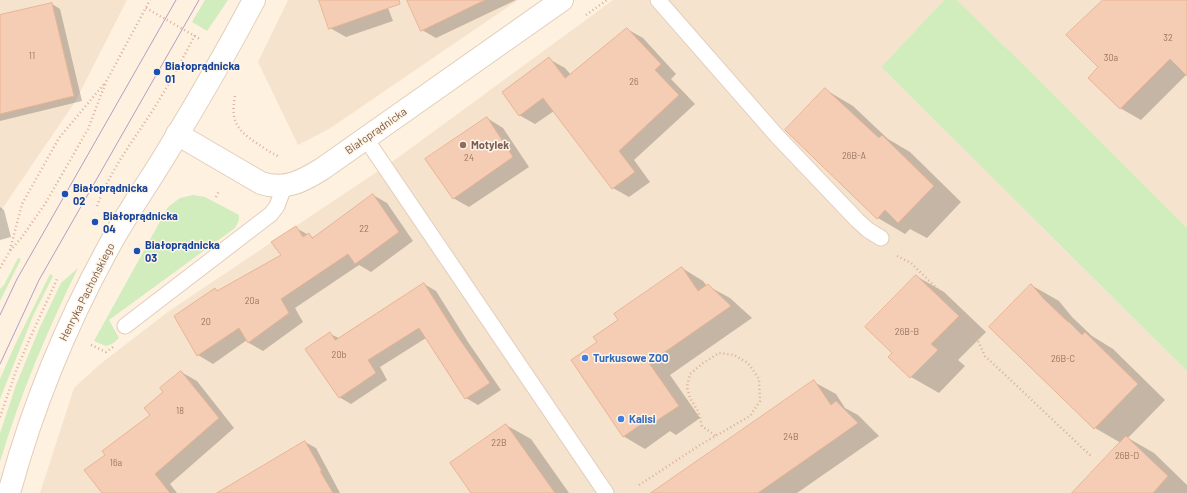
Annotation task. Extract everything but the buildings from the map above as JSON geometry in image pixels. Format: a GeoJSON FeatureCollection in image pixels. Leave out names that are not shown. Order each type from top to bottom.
{"type":"FeatureCollection","features":[{"type":"Feature","properties":{"kind":"street","name":"Henryka Pachońskiego"},"geometry":{"type":"LineString","coordinates":[[9,493],[38,402],[72,320],[108,249],[224,55],[254,0]]}},
{"type":"Feature","properties":{"kind":"street","name":"Białoprądnicka"},"geometry":{"type":"LineString","coordinates":[[177,134],[261,183],[268,186],[284,187],[313,175],[562,0]]}},
{"type":"Feature","properties":{"kind":"lane"},"geometry":{"type":"LineString","coordinates":[[658,0],[777,136],[857,220],[868,230],[881,238]]}},
{"type":"Feature","properties":{"kind":"lane"},"geometry":{"type":"LineString","coordinates":[[366,139],[606,493]]}},
{"type":"Feature","properties":{"kind":"lane"},"geometry":{"type":"LineString","coordinates":[[125,326],[271,214],[277,206],[284,187]]}},
{"type":"Feature","properties":{"kind":"path"},"geometry":{"type":"LineString","coordinates":[[0,268],[10,251],[22,237],[45,204],[88,129],[106,82],[150,0]]}},
{"type":"Feature","properties":{"kind":"path"},"geometry":{"type":"LineString","coordinates":[[146,8],[183,28],[224,55]]}},
{"type":"Feature","properties":{"kind":"path"},"geometry":{"type":"LineString","coordinates":[[10,251],[22,204],[59,138],[106,82]]}},
{"type":"Feature","properties":{"kind":"path"},"geometry":{"type":"LineString","coordinates":[[236,93],[234,114],[240,130],[248,138],[273,154],[284,158]]}},
{"type":"Feature","properties":{"kind":"path"},"geometry":{"type":"LineString","coordinates":[[93,346],[100,349]]}},
{"type":"Feature","properties":{"kind":"path"},"geometry":{"type":"LineString","coordinates":[[639,485],[750,416],[760,401],[759,379],[748,363],[734,355],[719,353],[703,363],[690,374],[687,387],[690,398],[698,411],[702,426],[716,436]]}},
{"type":"Feature","properties":{"kind":"shaded area"},"geometry":{"type":"Polygon","coordinates":[[[0,0],[127,0],[75,102],[0,212],[0,0]]]}},
{"type":"Feature","properties":{"kind":"shaded area"},"geometry":{"type":"Polygon","coordinates":[[[288,0],[518,0],[329,129],[298,145],[258,62],[288,0]]]}},
{"type":"Feature","properties":{"kind":"shaded area"},"geometry":{"type":"Polygon","coordinates":[[[613,0],[944,0],[881,67],[1187,371],[1187,493],[40,493],[74,388],[99,365],[169,311],[396,159],[613,0]]]}},
{"type":"Feature","properties":{"kind":"shaded area"},"geometry":{"type":"Polygon","coordinates":[[[957,0],[1187,0],[1187,228],[1033,74],[957,0]]]}},
{"type":"Feature","properties":{"kind":"green space"},"geometry":{"type":"Polygon","coordinates":[[[205,0],[228,0],[207,31],[192,22],[205,0]]]}},
{"type":"Feature","properties":{"kind":"green space"},"geometry":{"type":"Polygon","coordinates":[[[944,0],[957,0],[1187,228],[1187,371],[881,67],[944,0]]]}},
{"type":"Feature","properties":{"kind":"green space"},"geometry":{"type":"Polygon","coordinates":[[[193,195],[205,197],[239,215],[239,220],[235,228],[109,320],[119,338],[112,344],[106,346],[94,341],[168,207],[180,198],[193,195]]]}},
{"type":"Feature","properties":{"kind":"green space"},"geometry":{"type":"Polygon","coordinates":[[[18,258],[21,259],[0,301],[0,289],[4,285],[18,258]]]}},
{"type":"Feature","properties":{"kind":"green space"},"geometry":{"type":"Polygon","coordinates":[[[78,268],[35,364],[16,412],[0,462],[0,433],[16,385],[40,327],[61,283],[78,268]]]}},
{"type":"Feature","properties":{"kind":"green space"},"geometry":{"type":"Polygon","coordinates":[[[50,274],[53,276],[33,316],[0,399],[0,379],[50,274]]]}},
{"type":"Feature","properties":{"kind":"tram line"},"geometry":{"type":"LineString","coordinates":[[0,315],[17,279],[176,0]]}},
{"type":"Feature","properties":{"kind":"tram line"},"geometry":{"type":"LineString","coordinates":[[0,364],[39,280],[199,0]]}},
{"type":"Feature","properties":{"kind":"place","name":"Białoprądnicka 01"},"geometry":{"type":"Point","coordinates":[157,72]}},
{"type":"Feature","properties":{"kind":"place","name":"Motylek"},"geometry":{"type":"Point","coordinates":[463,145]}},
{"type":"Feature","properties":{"kind":"place","name":"Białoprądnicka 02"},"geometry":{"type":"Point","coordinates":[65,194]}},
{"type":"Feature","properties":{"kind":"place","name":"Białoprądnicka 04"},"geometry":{"type":"Point","coordinates":[95,222]}},
{"type":"Feature","properties":{"kind":"place","name":"Białoprądnicka 03"},"geometry":{"type":"Point","coordinates":[137,251]}},
{"type":"Feature","properties":{"kind":"place","name":"Turkusowe ZOO"},"geometry":{"type":"Point","coordinates":[585,358]}},
{"type":"Feature","properties":{"kind":"place","name":"Kalisi"},"geometry":{"type":"Point","coordinates":[621,419]}}]}
